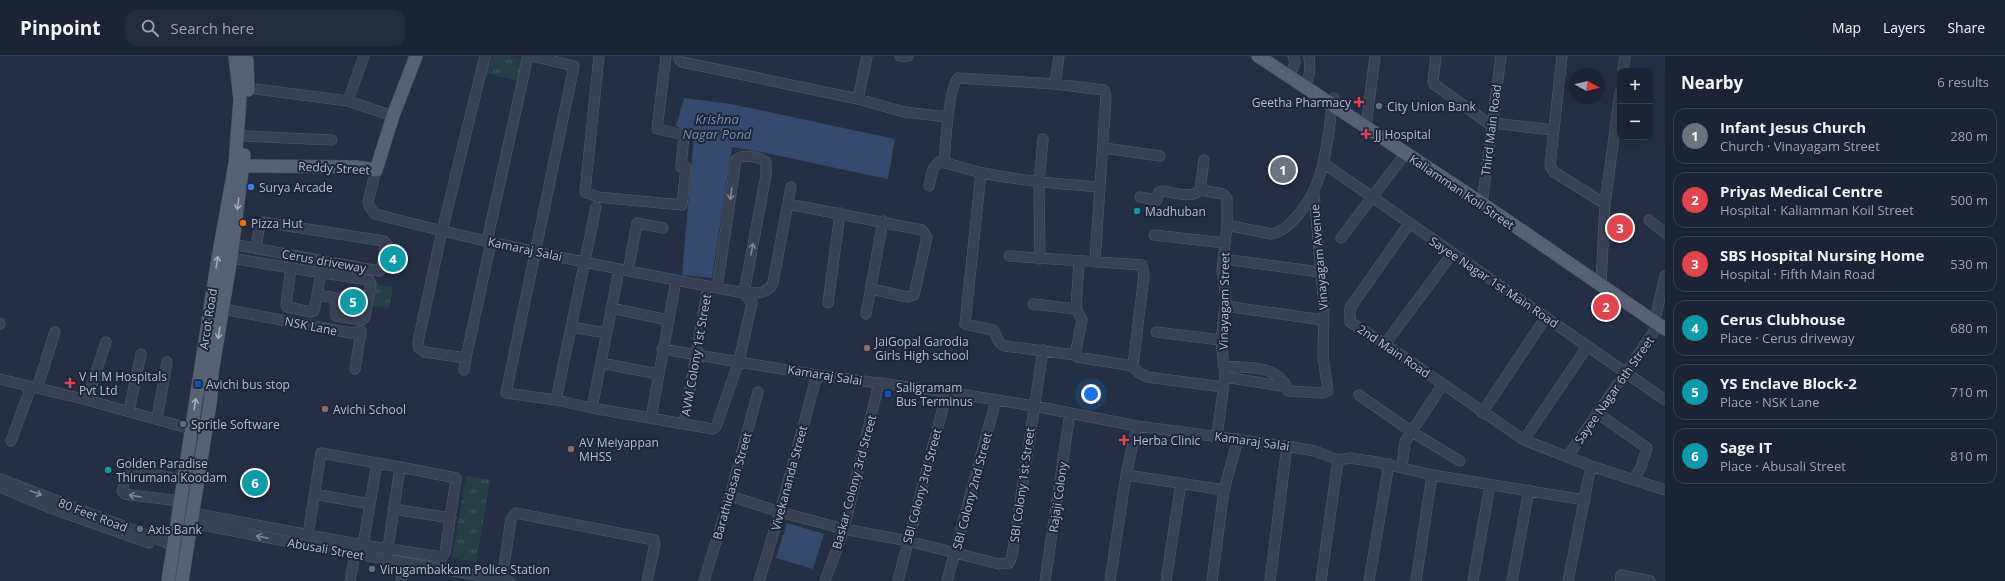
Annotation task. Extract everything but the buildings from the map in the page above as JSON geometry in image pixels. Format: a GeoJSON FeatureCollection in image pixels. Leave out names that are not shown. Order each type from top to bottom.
{"type":"FeatureCollection","features":[{"type":"Feature","properties":{"kind":"main road","name":"Reddy Street"},"geometry":{"type":"LineString","coordinates":[[244,166],[356,167],[376,170],[393,116],[416,56]]}},
{"type":"Feature","properties":{"kind":"main road","name":"Kaliamman Koil Street"},"geometry":{"type":"LineString","coordinates":[[1258,56],[1333,101]]}},
{"type":"Feature","properties":{"kind":"main road","name":"Kaliamman Koil Street"},"geometry":{"type":"LineString","coordinates":[[1270,56],[1366,124],[1601,281],[1661,323]]}},
{"type":"Feature","properties":{"kind":"main road","name":"Arcot Road"},"geometry":{"type":"LineString","coordinates":[[168,581],[192,518],[244,166],[248,88],[240,59]]}},
{"type":"Feature","properties":{"kind":"main road","name":"Arcot Road"},"geometry":{"type":"LineString","coordinates":[[182,581],[177,501],[180,479],[191,429],[218,258],[235,164],[240,100],[240,59]]}},
{"type":"Feature","properties":{"kind":"main road","name":"Kaliamman Koil Street"},"geometry":{"type":"LineString","coordinates":[[1366,124],[1405,154],[1482,201]]}},
{"type":"Feature","properties":{"kind":"street"},"geometry":{"type":"LineString","coordinates":[[348,101],[364,56]]}},
{"type":"Feature","properties":{"kind":"street"},"geometry":{"type":"LineString","coordinates":[[466,358],[424,352],[418,344],[442,232],[485,56]]}},
{"type":"Feature","properties":{"kind":"street"},"geometry":{"type":"LineString","coordinates":[[464,370],[489,242],[529,56],[574,66],[506,393],[556,400],[711,430],[715,428],[739,362],[752,303],[745,290]]}},
{"type":"Feature","properties":{"kind":"street"},"geometry":{"type":"LineString","coordinates":[[599,56],[585,192],[598,197],[682,205],[686,167],[682,167],[684,135],[657,129],[666,56]]}},
{"type":"Feature","properties":{"kind":"street"},"geometry":{"type":"LineString","coordinates":[[679,56],[679,59],[682,62],[858,99],[904,112],[948,117]]}},
{"type":"Feature","properties":{"kind":"street"},"geometry":{"type":"LineString","coordinates":[[858,99],[867,56]]}},
{"type":"Feature","properties":{"kind":"street"},"geometry":{"type":"LineString","coordinates":[[900,56],[908,56]]}},
{"type":"Feature","properties":{"kind":"street"},"geometry":{"type":"LineString","coordinates":[[1055,84],[1058,56]]}},
{"type":"Feature","properties":{"kind":"street"},"geometry":{"type":"LineString","coordinates":[[1292,71],[1295,62],[1293,56]]}},
{"type":"Feature","properties":{"kind":"street"},"geometry":{"type":"LineString","coordinates":[[1306,81],[1310,71],[1309,56]]}},
{"type":"Feature","properties":{"kind":"street"},"geometry":{"type":"LineString","coordinates":[[1366,124],[1375,56]]}},
{"type":"Feature","properties":{"kind":"street"},"geometry":{"type":"LineString","coordinates":[[1436,56],[1433,81],[1437,86],[1492,124],[1553,130]]}},
{"type":"Feature","properties":{"kind":"street","name":"Third Main Road"},"geometry":{"type":"LineString","coordinates":[[1482,201],[1501,56]]}},
{"type":"Feature","properties":{"kind":"street"},"geometry":{"type":"LineString","coordinates":[[1562,56],[1553,130],[1550,161],[1551,169],[1606,204]]}},
{"type":"Feature","properties":{"kind":"street"},"geometry":{"type":"LineString","coordinates":[[1623,68],[1625,56]]}},
{"type":"Feature","properties":{"kind":"street"},"geometry":{"type":"LineString","coordinates":[[944,163],[948,117],[955,83],[958,78],[1055,84],[1104,90],[1106,97],[1104,148],[1095,261]]}},
{"type":"Feature","properties":{"kind":"street"},"geometry":{"type":"LineString","coordinates":[[248,88],[348,101],[393,116]]}},
{"type":"Feature","properties":{"kind":"street"},"geometry":{"type":"LineString","coordinates":[[1227,225],[1271,234],[1278,232],[1290,224],[1314,194],[1323,163],[1333,101]]}},
{"type":"Feature","properties":{"kind":"street"},"geometry":{"type":"LineString","coordinates":[[1601,281],[1606,204],[1618,104]]}},
{"type":"Feature","properties":{"kind":"street"},"geometry":{"type":"LineString","coordinates":[[245,136],[332,140]]}},
{"type":"Feature","properties":{"kind":"street"},"geometry":{"type":"LineString","coordinates":[[1040,258],[1040,183],[1043,139]]}},
{"type":"Feature","properties":{"kind":"street"},"geometry":{"type":"LineString","coordinates":[[1104,148],[1160,156]]}},
{"type":"Feature","properties":{"kind":"street"},"geometry":{"type":"LineString","coordinates":[[1341,238],[1405,154]]}},
{"type":"Feature","properties":{"kind":"street","name":"AVM Colony 1st Street"},"geometry":{"type":"LineString","coordinates":[[684,424],[695,354],[714,285],[736,160],[742,156],[762,159],[766,162],[766,175],[745,290]]}},
{"type":"Feature","properties":{"kind":"street"},"geometry":{"type":"LineString","coordinates":[[1140,197],[1157,200],[1161,191],[1193,196],[1200,190],[1204,160]]}},
{"type":"Feature","properties":{"kind":"street"},"geometry":{"type":"LineString","coordinates":[[929,186],[934,166],[939,162],[959,165],[981,172],[1040,183],[1100,187]]}},
{"type":"Feature","properties":{"kind":"street","name":"Sayee Nagar 1st Main Road"},"geometry":{"type":"LineString","coordinates":[[1323,163],[1452,254],[1665,400]]}},
{"type":"Feature","properties":{"kind":"street","name":"Kamaraj Salai"},"geometry":{"type":"LineString","coordinates":[[376,170],[368,202],[375,214],[442,232],[623,270],[759,293],[771,286],[791,187]]}},
{"type":"Feature","properties":{"kind":"street"},"geometry":{"type":"LineString","coordinates":[[981,172],[965,324],[993,330],[996,333],[998,341],[1005,346],[1043,350],[1133,366],[1138,372],[1147,377],[1281,386],[1285,383],[1277,374],[1271,371],[1224,366]]}},
{"type":"Feature","properties":{"kind":"street","name":"Vinayagam Street"},"geometry":{"type":"LineString","coordinates":[[1200,190],[1225,196],[1227,225],[1222,271],[1225,285],[1226,306],[1221,340],[1224,382],[1217,436]]}},
{"type":"Feature","properties":{"kind":"street","name":"Vinayagam Avenue"},"geometry":{"type":"LineString","coordinates":[[1285,383],[1288,390],[1323,393],[1328,392],[1323,356],[1324,306],[1314,194]]}},
{"type":"Feature","properties":{"kind":"street"},"geometry":{"type":"LineString","coordinates":[[788,204],[884,221],[922,230],[926,234],[926,241],[914,295],[908,297],[871,289]]}},
{"type":"Feature","properties":{"kind":"street"},"geometry":{"type":"LineString","coordinates":[[556,400],[596,207]]}},
{"type":"Feature","properties":{"kind":"street"},"geometry":{"type":"LineString","coordinates":[[828,303],[840,213]]}},
{"type":"Feature","properties":{"kind":"street"},"geometry":{"type":"LineString","coordinates":[[1649,220],[1665,233]]}},
{"type":"Feature","properties":{"kind":"street"},"geometry":{"type":"LineString","coordinates":[[866,314],[884,221]]}},
{"type":"Feature","properties":{"kind":"street","name":"Cerus driveway"},"geometry":{"type":"LineString","coordinates":[[232,244],[379,271],[381,269],[386,243],[384,241],[261,223],[256,248]]}},
{"type":"Feature","properties":{"kind":"street"},"geometry":{"type":"LineString","coordinates":[[592,408],[611,308],[637,223],[663,228]]}},
{"type":"Feature","properties":{"kind":"street","name":"2nd Main Road"},"geometry":{"type":"LineString","coordinates":[[1409,224],[1350,308],[1350,322],[1385,344],[1524,440],[1591,466],[1665,490]]}},
{"type":"Feature","properties":{"kind":"street"},"geometry":{"type":"LineString","coordinates":[[1154,235],[1225,243]]}},
{"type":"Feature","properties":{"kind":"street"},"geometry":{"type":"LineString","coordinates":[[1385,344],[1452,254]]}},
{"type":"Feature","properties":{"kind":"street"},"geometry":{"type":"LineString","coordinates":[[1009,256],[1079,261],[1139,263],[1142,265],[1144,271],[1133,366]]}},
{"type":"Feature","properties":{"kind":"street"},"geometry":{"type":"LineString","coordinates":[[231,258],[371,281],[365,317],[362,320],[337,317],[335,314],[336,298],[317,295]]}},
{"type":"Feature","properties":{"kind":"street"},"geometry":{"type":"LineString","coordinates":[[1224,259],[1320,272]]}},
{"type":"Feature","properties":{"kind":"street"},"geometry":{"type":"LineString","coordinates":[[1075,355],[1082,320],[1076,309],[1079,261]]}},
{"type":"Feature","properties":{"kind":"street"},"geometry":{"type":"LineString","coordinates":[[291,268],[286,305],[287,307],[311,312],[314,311],[321,273]]}},
{"type":"Feature","properties":{"kind":"street"},"geometry":{"type":"LineString","coordinates":[[1661,323],[1665,276]]}},
{"type":"Feature","properties":{"kind":"street"},"geometry":{"type":"LineString","coordinates":[[651,418],[662,348],[676,280]]}},
{"type":"Feature","properties":{"kind":"street"},"geometry":{"type":"LineString","coordinates":[[1033,304],[1052,308],[1076,309]]}},
{"type":"Feature","properties":{"kind":"street"},"geometry":{"type":"LineString","coordinates":[[1226,306],[1323,320]]}},
{"type":"Feature","properties":{"kind":"street","name":"NSK Lane"},"geometry":{"type":"LineString","coordinates":[[223,308],[350,333],[361,331],[355,369]]}},
{"type":"Feature","properties":{"kind":"street"},"geometry":{"type":"LineString","coordinates":[[611,308],[668,320]]}},
{"type":"Feature","properties":{"kind":"street"},"geometry":{"type":"LineString","coordinates":[[1482,412],[1546,318]]}},
{"type":"Feature","properties":{"kind":"street","name":"Sayee Nagar 6th Street"},"geometry":{"type":"LineString","coordinates":[[1568,456],[1625,372],[1661,323]]}},
{"type":"Feature","properties":{"kind":"street"},"geometry":{"type":"LineString","coordinates":[[572,327],[606,333]]}},
{"type":"Feature","properties":{"kind":"street"},"geometry":{"type":"LineString","coordinates":[[11,441],[34,388],[55,332]]}},
{"type":"Feature","properties":{"kind":"street"},"geometry":{"type":"LineString","coordinates":[[1156,332],[1221,340]]}},
{"type":"Feature","properties":{"kind":"street"},"geometry":{"type":"LineString","coordinates":[[87,400],[106,342]]}},
{"type":"Feature","properties":{"kind":"street"},"geometry":{"type":"LineString","coordinates":[[1524,440],[1587,346]]}},
{"type":"Feature","properties":{"kind":"street","name":"Kamaraj Salai"},"geometry":{"type":"LineString","coordinates":[[662,348],[739,362],[1034,406],[1137,426],[1287,446],[1314,451],[1338,460],[1350,458],[1389,464],[1432,475],[1585,500]]}},
{"type":"Feature","properties":{"kind":"street","name":"SBI Colony 1st Street"},"geometry":{"type":"LineString","coordinates":[[955,553],[1000,564],[1009,563],[1012,556],[1043,350]]}},
{"type":"Feature","properties":{"kind":"street"},"geometry":{"type":"LineString","coordinates":[[129,411],[142,354]]}},
{"type":"Feature","properties":{"kind":"street"},"geometry":{"type":"LineString","coordinates":[[157,419],[167,362]]}},
{"type":"Feature","properties":{"kind":"street"},"geometry":{"type":"LineString","coordinates":[[601,363],[658,374]]}},
{"type":"Feature","properties":{"kind":"street","name":"Vivekananda Street"},"geometry":{"type":"LineString","coordinates":[[759,581],[780,512],[817,374]]}},
{"type":"Feature","properties":{"kind":"street"},"geometry":{"type":"LineString","coordinates":[[0,380],[87,400],[191,429]]}},
{"type":"Feature","properties":{"kind":"street","name":"Baskar Colony 3rd Street"},"geometry":{"type":"LineString","coordinates":[[825,581],[844,529],[879,383]]}},
{"type":"Feature","properties":{"kind":"street"},"geometry":{"type":"LineString","coordinates":[[1402,467],[1405,442],[1443,384]]}},
{"type":"Feature","properties":{"kind":"street","name":"Barathidasan Street"},"geometry":{"type":"LineString","coordinates":[[704,581],[730,496],[758,392]]}},
{"type":"Feature","properties":{"kind":"street","name":"SBI Colony 3rd Street"},"geometry":{"type":"LineString","coordinates":[[898,581],[947,392]]}},
{"type":"Feature","properties":{"kind":"street"},"geometry":{"type":"LineString","coordinates":[[1359,395],[1412,432],[1460,461]]}},
{"type":"Feature","properties":{"kind":"street","name":"SBI Colony 2nd Street"},"geometry":{"type":"LineString","coordinates":[[947,581],[996,400]]}},
{"type":"Feature","properties":{"kind":"street","name":"Rajaji Colony"},"geometry":{"type":"LineString","coordinates":[[1045,581],[1070,413]]}},
{"type":"Feature","properties":{"kind":"street"},"geometry":{"type":"LineString","coordinates":[[1597,413],[1646,448],[1641,467],[1634,480]]}},
{"type":"Feature","properties":{"kind":"street"},"geometry":{"type":"LineString","coordinates":[[1110,581],[1126,475],[1137,426]]}},
{"type":"Feature","properties":{"kind":"street"},"geometry":{"type":"LineString","coordinates":[[1212,581],[1224,490],[1238,439]]}},
{"type":"Feature","properties":{"kind":"street"},"geometry":{"type":"LineString","coordinates":[[1270,581],[1287,446]]}},
{"type":"Feature","properties":{"kind":"street"},"geometry":{"type":"LineString","coordinates":[[192,518],[308,535],[387,549],[443,556],[451,518],[456,478],[321,453],[308,535]]}},
{"type":"Feature","properties":{"kind":"street"},"geometry":{"type":"LineString","coordinates":[[1321,581],[1338,460]]}},
{"type":"Feature","properties":{"kind":"street"},"geometry":{"type":"LineString","coordinates":[[363,545],[378,463]]}},
{"type":"Feature","properties":{"kind":"street"},"geometry":{"type":"LineString","coordinates":[[1369,581],[1389,464]]}},
{"type":"Feature","properties":{"kind":"street"},"geometry":{"type":"LineString","coordinates":[[1568,581],[1591,466]]}},
{"type":"Feature","properties":{"kind":"street"},"geometry":{"type":"LineString","coordinates":[[386,559],[400,467]]}},
{"type":"Feature","properties":{"kind":"street"},"geometry":{"type":"LineString","coordinates":[[177,501],[125,494],[122,491],[126,476],[134,471],[180,479]]}},
{"type":"Feature","properties":{"kind":"street"},"geometry":{"type":"LineString","coordinates":[[1126,475],[1224,490]]}},
{"type":"Feature","properties":{"kind":"street"},"geometry":{"type":"LineString","coordinates":[[1416,581],[1432,475]]}},
{"type":"Feature","properties":{"kind":"street","name":"80 Feet Road"},"geometry":{"type":"LineString","coordinates":[[0,479],[179,550]]}},
{"type":"Feature","properties":{"kind":"street"},"geometry":{"type":"LineString","coordinates":[[1166,581],[1182,483]]}},
{"type":"Feature","properties":{"kind":"street"},"geometry":{"type":"LineString","coordinates":[[1473,581],[1490,485]]}},
{"type":"Feature","properties":{"kind":"street","name":"80 Feet Road"},"geometry":{"type":"LineString","coordinates":[[0,487],[48,507],[179,550]]}},
{"type":"Feature","properties":{"kind":"street"},"geometry":{"type":"LineString","coordinates":[[1512,581],[1530,490]]}},
{"type":"Feature","properties":{"kind":"street"},"geometry":{"type":"LineString","coordinates":[[314,494],[370,504]]}},
{"type":"Feature","properties":{"kind":"street"},"geometry":{"type":"LineString","coordinates":[[730,496],[780,512],[844,529],[908,541],[955,553]]}},
{"type":"Feature","properties":{"kind":"street"},"geometry":{"type":"LineString","coordinates":[[393,509],[451,518]]}},
{"type":"Feature","properties":{"kind":"street"},"geometry":{"type":"LineString","coordinates":[[505,580],[511,519],[516,513],[654,540],[655,544],[647,581]]}},
{"type":"Feature","properties":{"kind":"street","name":"Abusali Street"},"geometry":{"type":"LineString","coordinates":[[192,518],[355,554],[505,580]]}},
{"type":"Feature","properties":{"kind":"street"},"geometry":{"type":"LineString","coordinates":[[350,581],[355,554]]}},
{"type":"Feature","properties":{"kind":"street"},"geometry":{"type":"LineString","coordinates":[[401,581],[405,563]]}},
{"type":"Feature","properties":{"kind":"street"},"geometry":{"type":"LineString","coordinates":[[1621,578],[1650,581]]}},
{"type":"Feature","properties":{"kind":"green space"},"geometry":{"type":"Polygon","coordinates":[[[487,56],[513,56],[524,58],[518,81],[483,72],[487,56]]]}},
{"type":"Feature","properties":{"kind":"green space"},"geometry":{"type":"Polygon","coordinates":[[[373,283],[393,287],[389,309],[369,305],[373,283]]]}},
{"type":"Feature","properties":{"kind":"green space"},"geometry":{"type":"Polygon","coordinates":[[[466,476],[490,480],[476,562],[452,558],[466,476]]]}},
{"type":"Feature","properties":{"kind":"water","name":"Krishna Nagar Pond"},"geometry":{"type":"Polygon","coordinates":[[[684,98],[731,104],[895,139],[888,179],[732,147],[712,278],[682,275],[694,136],[676,126],[684,98]]]}},
{"type":"Feature","properties":{"kind":"water"},"geometry":{"type":"Polygon","coordinates":[[[787,523],[824,534],[813,569],[776,558],[787,523]]]}},
{"type":"Feature","properties":{"kind":"railway"},"geometry":{"type":"LineString","coordinates":[[171,581],[210,331],[240,100],[245,89],[239,56]]}},
{"type":"Feature","properties":{"kind":"railway"},"geometry":{"type":"LineString","coordinates":[[1261,56],[1665,329]]}},
{"type":"Feature","properties":{"kind":"place","name":"Geetha Pharmacy"},"geometry":{"type":"Point","coordinates":[1359,102]}},
{"type":"Feature","properties":{"kind":"place","name":"City Union Bank"},"geometry":{"type":"Point","coordinates":[1379,106]}},
{"type":"Feature","properties":{"kind":"place","name":"JJ Hospital"},"geometry":{"type":"Point","coordinates":[1366,134]}},
{"type":"Feature","properties":{"kind":"place","name":"Infant Jesus Church"},"geometry":{"type":"Point","coordinates":[1283,170]}},
{"type":"Feature","properties":{"kind":"place","name":"Surya Arcade"},"geometry":{"type":"Point","coordinates":[251,187]}},
{"type":"Feature","properties":{"kind":"place","name":"Madhuban"},"geometry":{"type":"Point","coordinates":[1137,211]}},
{"type":"Feature","properties":{"kind":"place","name":"Pizza Hut"},"geometry":{"type":"Point","coordinates":[243,223]}},
{"type":"Feature","properties":{"kind":"place","name":"SBS Hospital Nursing Home"},"geometry":{"type":"Point","coordinates":[1620,228]}},
{"type":"Feature","properties":{"kind":"place","name":"Cerus Clubhouse"},"geometry":{"type":"Point","coordinates":[393,259]}},
{"type":"Feature","properties":{"kind":"place","name":"YS Enclave Block-2"},"geometry":{"type":"Point","coordinates":[353,302]}},
{"type":"Feature","properties":{"kind":"place","name":"Priyas Medical Centre"},"geometry":{"type":"Point","coordinates":[1606,307]}},
{"type":"Feature","properties":{"kind":"place","name":"JaiGopal Garodia Girls High school"},"geometry":{"type":"Point","coordinates":[867,348]}},
{"type":"Feature","properties":{"kind":"place","name":"V H M Hospitals Pvt Ltd"},"geometry":{"type":"Point","coordinates":[70,383]}},
{"type":"Feature","properties":{"kind":"place","name":"Avichi bus stop"},"geometry":{"type":"Point","coordinates":[198,384]}},
{"type":"Feature","properties":{"kind":"place","name":"Saligramam Bus Terminus"},"geometry":{"type":"Point","coordinates":[888,394]}},
{"type":"Feature","properties":{"kind":"place","name":"Avichi School"},"geometry":{"type":"Point","coordinates":[325,409]}},
{"type":"Feature","properties":{"kind":"place","name":"Spritle Software"},"geometry":{"type":"Point","coordinates":[183,424]}},
{"type":"Feature","properties":{"kind":"place","name":"Herba Clinic"},"geometry":{"type":"Point","coordinates":[1124,440]}},
{"type":"Feature","properties":{"kind":"place","name":"AV Meiyappan MHSS"},"geometry":{"type":"Point","coordinates":[571,449]}},
{"type":"Feature","properties":{"kind":"place","name":"Golden Paradise Thirumana Koodam"},"geometry":{"type":"Point","coordinates":[108,470]}},
{"type":"Feature","properties":{"kind":"place","name":"Sage IT"},"geometry":{"type":"Point","coordinates":[255,483]}},
{"type":"Feature","properties":{"kind":"place","name":"Axis Bank"},"geometry":{"type":"Point","coordinates":[140,529]}},
{"type":"Feature","properties":{"kind":"place","name":"Virugambakkam Police Station"},"geometry":{"type":"Point","coordinates":[372,569]}}]}
